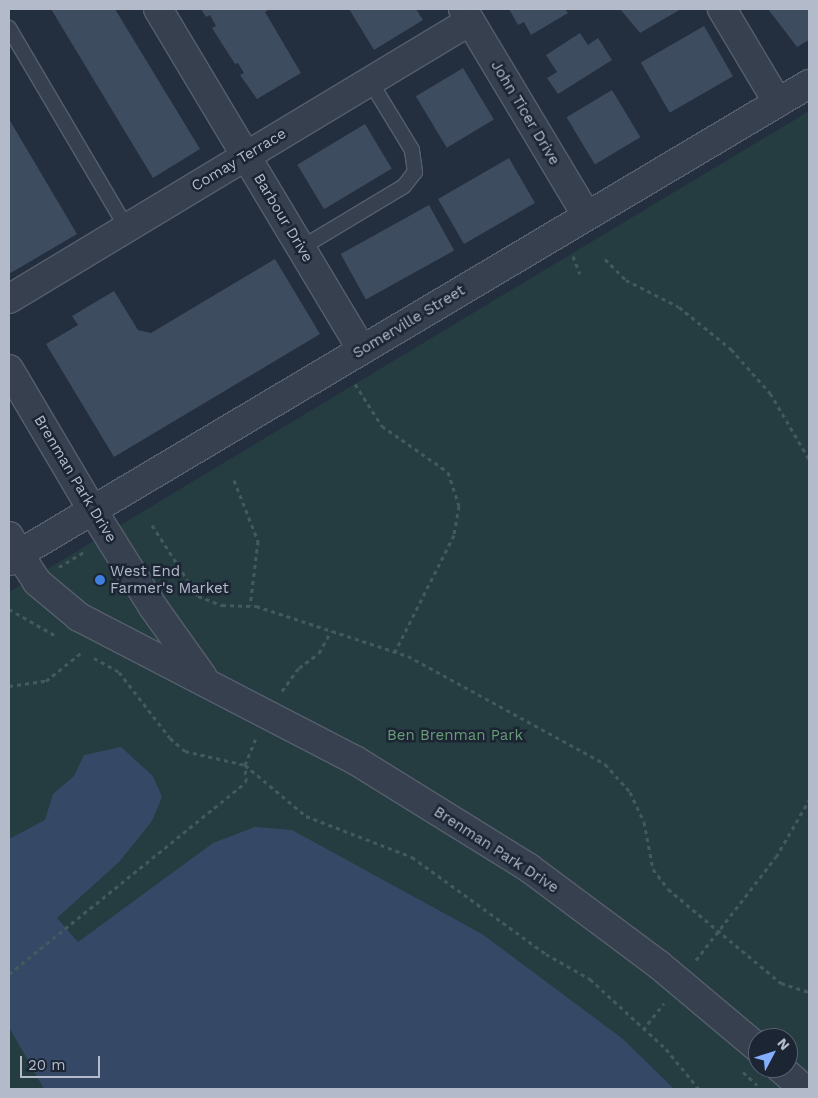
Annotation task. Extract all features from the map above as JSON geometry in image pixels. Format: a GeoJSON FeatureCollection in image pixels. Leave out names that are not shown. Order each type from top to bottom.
{"type":"FeatureCollection","features":[{"type":"Feature","properties":{"kind":"street","name":"Barbour Drive"},"geometry":{"type":"LineString","coordinates":[[158,9],[301,248],[352,357]]}},
{"type":"Feature","properties":{"kind":"street"},"geometry":{"type":"LineString","coordinates":[[722,9],[778,103]]}},
{"type":"Feature","properties":{"kind":"street","name":"Comay Terrace"},"geometry":{"type":"LineString","coordinates":[[9,299],[370,81],[466,15]]}},
{"type":"Feature","properties":{"kind":"street","name":"John Ticer Drive"},"geometry":{"type":"LineString","coordinates":[[466,15],[587,216]]}},
{"type":"Feature","properties":{"kind":"street","name":"Somerville Street"},"geometry":{"type":"LineString","coordinates":[[12,551],[93,510],[809,84]]}},
{"type":"Feature","properties":{"kind":"street","name":"Brenman Park Drive"},"geometry":{"type":"LineString","coordinates":[[9,369],[93,510],[183,653],[210,685]]}},
{"type":"Feature","properties":{"kind":"street","name":"Brenman Park Drive"},"geometry":{"type":"LineString","coordinates":[[12,551],[37,582],[79,616],[355,760],[528,868],[658,964],[748,1040]]}},
{"type":"Feature","properties":{"kind":"street"},"geometry":{"type":"LineString","coordinates":[[791,1078],[804,1089]]}},
{"type":"Feature","properties":{"kind":"lane"},"geometry":{"type":"LineString","coordinates":[[9,28],[127,228]]}},
{"type":"Feature","properties":{"kind":"lane"},"geometry":{"type":"LineString","coordinates":[[301,248],[404,186],[414,172],[412,150],[370,81]]}},
{"type":"Feature","properties":{"kind":"path"},"geometry":{"type":"LineString","coordinates":[[605,259],[626,280],[679,307],[731,349],[770,393],[809,459]]}},
{"type":"Feature","properties":{"kind":"path"},"geometry":{"type":"LineString","coordinates":[[352,357],[382,426],[448,472],[460,506],[454,535],[396,652]]}},
{"type":"Feature","properties":{"kind":"path"},"geometry":{"type":"LineString","coordinates":[[234,480],[258,541],[250,606]]}},
{"type":"Feature","properties":{"kind":"path"},"geometry":{"type":"LineString","coordinates":[[152,525],[198,596],[222,605],[250,606],[396,652],[605,764],[630,792],[644,822],[653,869],[717,932],[781,983],[809,992]]}},
{"type":"Feature","properties":{"kind":"path"},"geometry":{"type":"LineString","coordinates":[[59,568],[91,547]]}},
{"type":"Feature","properties":{"kind":"path"},"geometry":{"type":"LineString","coordinates":[[10,609],[58,638]]}},
{"type":"Feature","properties":{"kind":"path"},"geometry":{"type":"LineString","coordinates":[[9,974],[246,782],[245,765],[268,715],[285,686],[319,653],[331,631]]}},
{"type":"Feature","properties":{"kind":"path"},"geometry":{"type":"LineString","coordinates":[[74,647],[120,672],[185,751],[245,765],[306,816],[412,857],[546,954],[590,979],[666,1049],[699,1089]]}},
{"type":"Feature","properties":{"kind":"path"},"geometry":{"type":"LineString","coordinates":[[9,686],[46,681],[82,652]]}},
{"type":"Feature","properties":{"kind":"path"},"geometry":{"type":"LineString","coordinates":[[717,932],[776,857],[809,800]]}},
{"type":"Feature","properties":{"kind":"green space","name":"Ben Brenman Park"},"geometry":{"type":"Polygon","coordinates":[[[809,111],[809,1089],[9,1089],[9,592],[809,111]]]}},
{"type":"Feature","properties":{"kind":"water"},"geometry":{"type":"Polygon","coordinates":[[[121,747],[153,776],[162,797],[152,821],[119,862],[57,918],[78,942],[213,843],[255,827],[292,830],[482,934],[623,1039],[674,1089],[44,1089],[9,1027],[9,839],[45,820],[53,794],[74,776],[84,755],[121,747]]]}},
{"type":"Feature","properties":{"kind":"building"},"geometry":{"type":"Polygon","coordinates":[[[51,9],[115,9],[200,149],[153,178],[51,9]]]}},
{"type":"Feature","properties":{"kind":"building"},"geometry":{"type":"Polygon","coordinates":[[[201,9],[270,9],[265,12],[301,73],[257,99],[240,75],[244,73],[238,63],[235,64],[212,28],[216,26],[210,15],[206,17],[201,9]]]}},
{"type":"Feature","properties":{"kind":"building"},"geometry":{"type":"Polygon","coordinates":[[[349,9],[416,9],[423,20],[374,50],[349,9]]]}},
{"type":"Feature","properties":{"kind":"building"},"geometry":{"type":"Polygon","coordinates":[[[509,9],[565,9],[568,13],[531,35],[524,22],[518,25],[509,9]]]}},
{"type":"Feature","properties":{"kind":"building"},"geometry":{"type":"Polygon","coordinates":[[[620,9],[681,9],[640,33],[620,9]]]}},
{"type":"Feature","properties":{"kind":"building"},"geometry":{"type":"Polygon","coordinates":[[[768,9],[809,9],[809,40],[797,47],[768,9]]]}},
{"type":"Feature","properties":{"kind":"building"},"geometry":{"type":"Polygon","coordinates":[[[704,26],[733,76],[670,113],[641,62],[704,26]]]}},
{"type":"Feature","properties":{"kind":"building"},"geometry":{"type":"Polygon","coordinates":[[[580,33],[588,45],[598,38],[612,60],[558,94],[547,78],[557,72],[546,55],[580,33]]]}},
{"type":"Feature","properties":{"kind":"building"},"geometry":{"type":"Polygon","coordinates":[[[463,68],[494,119],[447,148],[416,96],[463,68]]]}},
{"type":"Feature","properties":{"kind":"building"},"geometry":{"type":"Polygon","coordinates":[[[612,90],[640,137],[595,164],[567,117],[612,90]]]}},
{"type":"Feature","properties":{"kind":"building"},"geometry":{"type":"Polygon","coordinates":[[[9,119],[77,234],[9,274],[9,119]]]}},
{"type":"Feature","properties":{"kind":"building"},"geometry":{"type":"Polygon","coordinates":[[[365,124],[392,169],[324,209],[297,165],[365,124]]]}},
{"type":"Feature","properties":{"kind":"building"},"geometry":{"type":"Polygon","coordinates":[[[509,158],[535,203],[464,244],[438,199],[509,158]]]}},
{"type":"Feature","properties":{"kind":"building"},"geometry":{"type":"Polygon","coordinates":[[[429,205],[454,250],[366,299],[341,254],[429,205]]]}},
{"type":"Feature","properties":{"kind":"building"},"geometry":{"type":"Polygon","coordinates":[[[275,259],[320,334],[114,457],[46,344],[78,325],[72,316],[114,291],[138,330],[151,333],[275,259]]]}},
{"type":"Feature","properties":{"kind":"place","name":"West End Farmer's Market"},"geometry":{"type":"Point","coordinates":[100,580]}}]}
